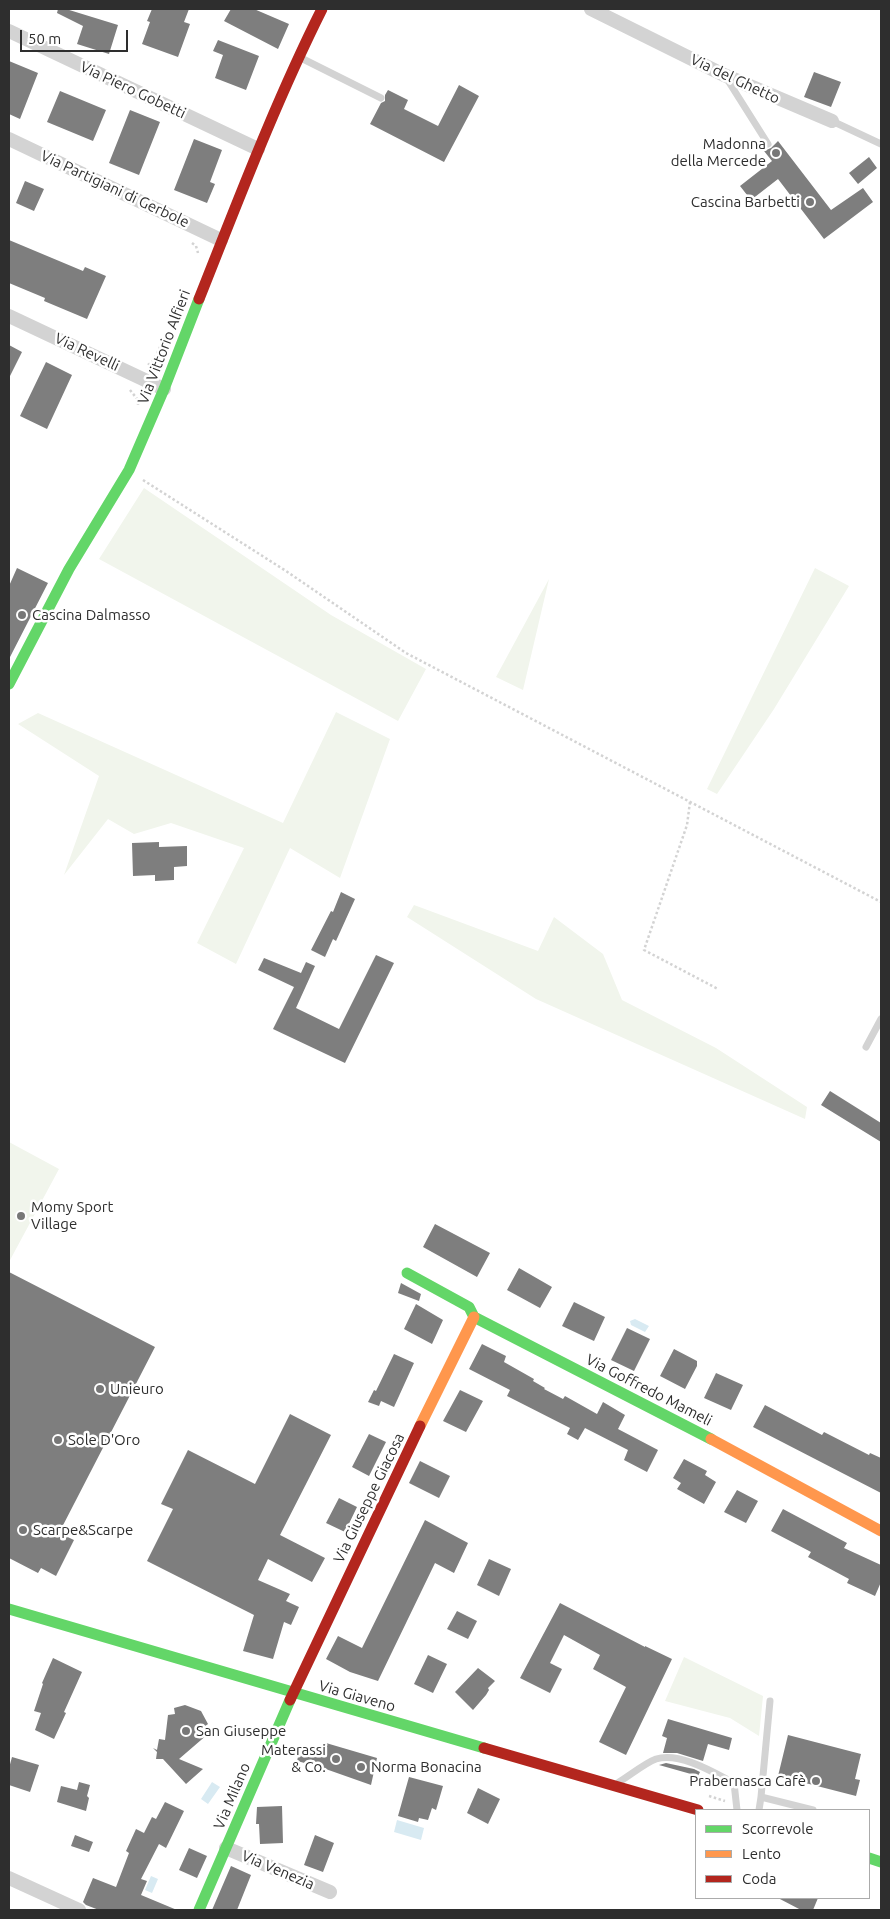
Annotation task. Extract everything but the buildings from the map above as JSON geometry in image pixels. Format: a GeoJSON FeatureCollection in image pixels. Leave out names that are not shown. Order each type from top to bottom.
{"type":"FeatureCollection","features":[{"type":"Feature","properties":{"kind":"street","name":"Via Vittorio Alfieri"},"geometry":{"type":"LineString","coordinates":[[9,684],[70,569],[129,470],[164,389],[258,149],[298,57],[322,9]]}},
{"type":"Feature","properties":{"kind":"street","name":"Via del Ghetto"},"geometry":{"type":"LineString","coordinates":[[591,9],[724,74],[832,121]]}},
{"type":"Feature","properties":{"kind":"street","name":"Via Piero Gobetti"},"geometry":{"type":"LineString","coordinates":[[9,31],[258,149]]}},
{"type":"Feature","properties":{"kind":"street","name":"Via Partigiani di Gerbole"},"geometry":{"type":"LineString","coordinates":[[9,139],[221,240]]}},
{"type":"Feature","properties":{"kind":"street","name":"Via Revelli"},"geometry":{"type":"LineString","coordinates":[[9,316],[164,389]]}},
{"type":"Feature","properties":{"kind":"street","name":"Via Goffredo Mameli"},"geometry":{"type":"LineString","coordinates":[[407,1272],[469,1307],[474,1317],[731,1449],[881,1531]]}},
{"type":"Feature","properties":{"kind":"street","name":"Via Giuseppe Giacosa"},"geometry":{"type":"LineString","coordinates":[[293,1693],[382,1504],[474,1317]]}},
{"type":"Feature","properties":{"kind":"street","name":"Via Giaveno"},"geometry":{"type":"LineString","coordinates":[[9,1609],[695,1809]]}},
{"type":"Feature","properties":{"kind":"street","name":"Via Milano"},"geometry":{"type":"LineString","coordinates":[[199,1910],[293,1693]]}},
{"type":"Feature","properties":{"kind":"street","name":"Via Venezia"},"geometry":{"type":"LineString","coordinates":[[226,1848],[330,1892]]}},
{"type":"Feature","properties":{"kind":"street"},"geometry":{"type":"LineString","coordinates":[[9,1878],[79,1910]]}},
{"type":"Feature","properties":{"kind":"lane"},"geometry":{"type":"LineString","coordinates":[[298,57],[381,98]]}},
{"type":"Feature","properties":{"kind":"lane"},"geometry":{"type":"LineString","coordinates":[[724,74],[768,144]]}},
{"type":"Feature","properties":{"kind":"lane","name":"Via del Ghetto"},"geometry":{"type":"LineString","coordinates":[[832,121],[881,144]]}},
{"type":"Feature","properties":{"kind":"lane"},"geometry":{"type":"LineString","coordinates":[[866,1047],[881,1019]]}},
{"type":"Feature","properties":{"kind":"lane"},"geometry":{"type":"LineString","coordinates":[[759,1809],[770,1701]]}},
{"type":"Feature","properties":{"kind":"lane"},"geometry":{"type":"LineString","coordinates":[[613,1786],[655,1759],[673,1758],[705,1767],[734,1783],[737,1809]]}},
{"type":"Feature","properties":{"kind":"lane"},"geometry":{"type":"LineString","coordinates":[[761,1797],[809,1809]]}},
{"type":"Feature","properties":{"kind":"path"},"geometry":{"type":"LineString","coordinates":[[186,238],[196,246],[199,256]]}},
{"type":"Feature","properties":{"kind":"path"},"geometry":{"type":"LineString","coordinates":[[142,367],[154,360],[166,334]]}},
{"type":"Feature","properties":{"kind":"path"},"geometry":{"type":"LineString","coordinates":[[123,387],[132,391],[138,400],[138,409]]}},
{"type":"Feature","properties":{"kind":"path"},"geometry":{"type":"LineString","coordinates":[[129,470],[286,571],[406,653],[881,902]]}},
{"type":"Feature","properties":{"kind":"path"},"geometry":{"type":"LineString","coordinates":[[690,802],[688,825],[644,950],[718,989]]}},
{"type":"Feature","properties":{"kind":"shaded area"},"geometry":{"type":"Polygon","coordinates":[[[144,488],[331,615],[426,669],[398,721],[99,559],[144,488]]]}},
{"type":"Feature","properties":{"kind":"shaded area"},"geometry":{"type":"Polygon","coordinates":[[[815,568],[849,586],[774,709],[717,794],[707,789],[815,568]]]}},
{"type":"Feature","properties":{"kind":"shaded area"},"geometry":{"type":"Polygon","coordinates":[[[549,579],[523,690],[496,677],[549,579]]]}},
{"type":"Feature","properties":{"kind":"shaded area"},"geometry":{"type":"Polygon","coordinates":[[[336,712],[390,739],[340,878],[290,848],[236,964],[197,943],[244,848],[171,823],[134,834],[108,819],[64,875],[99,776],[18,724],[38,713],[283,823],[336,712]]]}},
{"type":"Feature","properties":{"kind":"shaded area"},"geometry":{"type":"Polygon","coordinates":[[[414,905],[538,951],[554,917],[603,954],[622,1000],[716,1048],[807,1107],[805,1119],[536,999],[407,917],[414,905]]]}},
{"type":"Feature","properties":{"kind":"shaded area","name":"Momy Sport Village"},"geometry":{"type":"Polygon","coordinates":[[[9,1142],[59,1169],[9,1262],[9,1142]]]}},
{"type":"Feature","properties":{"kind":"shaded area"},"geometry":{"type":"Polygon","coordinates":[[[635,1319],[649,1326],[645,1332],[631,1325],[630,1321],[635,1319]]]}},
{"type":"Feature","properties":{"kind":"shaded area"},"geometry":{"type":"Polygon","coordinates":[[[684,1657],[763,1696],[759,1736],[730,1718],[665,1701],[684,1657]]]}},
{"type":"Feature","properties":{"kind":"shaded area"},"geometry":{"type":"Polygon","coordinates":[[[212,1782],[220,1787],[208,1804],[201,1799],[212,1782]]]}},
{"type":"Feature","properties":{"kind":"shaded area"},"geometry":{"type":"Polygon","coordinates":[[[397,1820],[424,1828],[421,1840],[394,1832],[397,1820]]]}},
{"type":"Feature","properties":{"kind":"shaded area"},"geometry":{"type":"Polygon","coordinates":[[[151,1876],[158,1879],[152,1893],[145,1890],[151,1876]]]}},
{"type":"Feature","properties":{"kind":"traffic: fast"},"geometry":{"type":"LineString","coordinates":[[9,684],[69,569],[129,470],[164,389],[199,299]]}},
{"type":"Feature","properties":{"kind":"traffic: fast"},"geometry":{"type":"LineString","coordinates":[[407,1273],[469,1307],[474,1317],[711,1439]]}},
{"type":"Feature","properties":{"kind":"traffic: fast"},"geometry":{"type":"LineString","coordinates":[[9,1609],[484,1748]]}},
{"type":"Feature","properties":{"kind":"traffic: fast"},"geometry":{"type":"LineString","coordinates":[[199,1910],[290,1700]]}},
{"type":"Feature","properties":{"kind":"traffic: fast"},"geometry":{"type":"LineString","coordinates":[[870,1858],[881,1862]]}},
{"type":"Feature","properties":{"kind":"traffic: slow"},"geometry":{"type":"LineString","coordinates":[[420,1426],[474,1317]]}},
{"type":"Feature","properties":{"kind":"traffic: slow"},"geometry":{"type":"LineString","coordinates":[[711,1439],[881,1531]]}},
{"type":"Feature","properties":{"kind":"traffic: jam"},"geometry":{"type":"LineString","coordinates":[[199,299],[273,116],[322,9]]}},
{"type":"Feature","properties":{"kind":"traffic: jam"},"geometry":{"type":"LineString","coordinates":[[290,1700],[420,1426]]}},
{"type":"Feature","properties":{"kind":"traffic: jam"},"geometry":{"type":"LineString","coordinates":[[484,1748],[695,1809]]}},
{"type":"Feature","properties":{"kind":"place","name":"Madonna della Mercede"},"geometry":{"type":"Point","coordinates":[776,153]}},
{"type":"Feature","properties":{"kind":"place","name":"Cascina Barbetti"},"geometry":{"type":"Point","coordinates":[810,202]}},
{"type":"Feature","properties":{"kind":"place","name":"Cascina Dalmasso"},"geometry":{"type":"Point","coordinates":[22,615]}},
{"type":"Feature","properties":{"kind":"place","name":"Momy Sport Village"},"geometry":{"type":"Point","coordinates":[21,1216]}},
{"type":"Feature","properties":{"kind":"place","name":"Unieuro"},"geometry":{"type":"Point","coordinates":[100,1389]}},
{"type":"Feature","properties":{"kind":"place","name":"Sole D'Oro"},"geometry":{"type":"Point","coordinates":[58,1440]}},
{"type":"Feature","properties":{"kind":"place","name":"Scarpe&Scarpe"},"geometry":{"type":"Point","coordinates":[23,1530]}},
{"type":"Feature","properties":{"kind":"place","name":"San Giuseppe"},"geometry":{"type":"Point","coordinates":[186,1731]}},
{"type":"Feature","properties":{"kind":"place","name":"Materassi & Co."},"geometry":{"type":"Point","coordinates":[336,1759]}},
{"type":"Feature","properties":{"kind":"place","name":"Norma Bonacina"},"geometry":{"type":"Point","coordinates":[361,1767]}},
{"type":"Feature","properties":{"kind":"place","name":"Prabernasca Cafè"},"geometry":{"type":"Point","coordinates":[816,1781]}}]}
